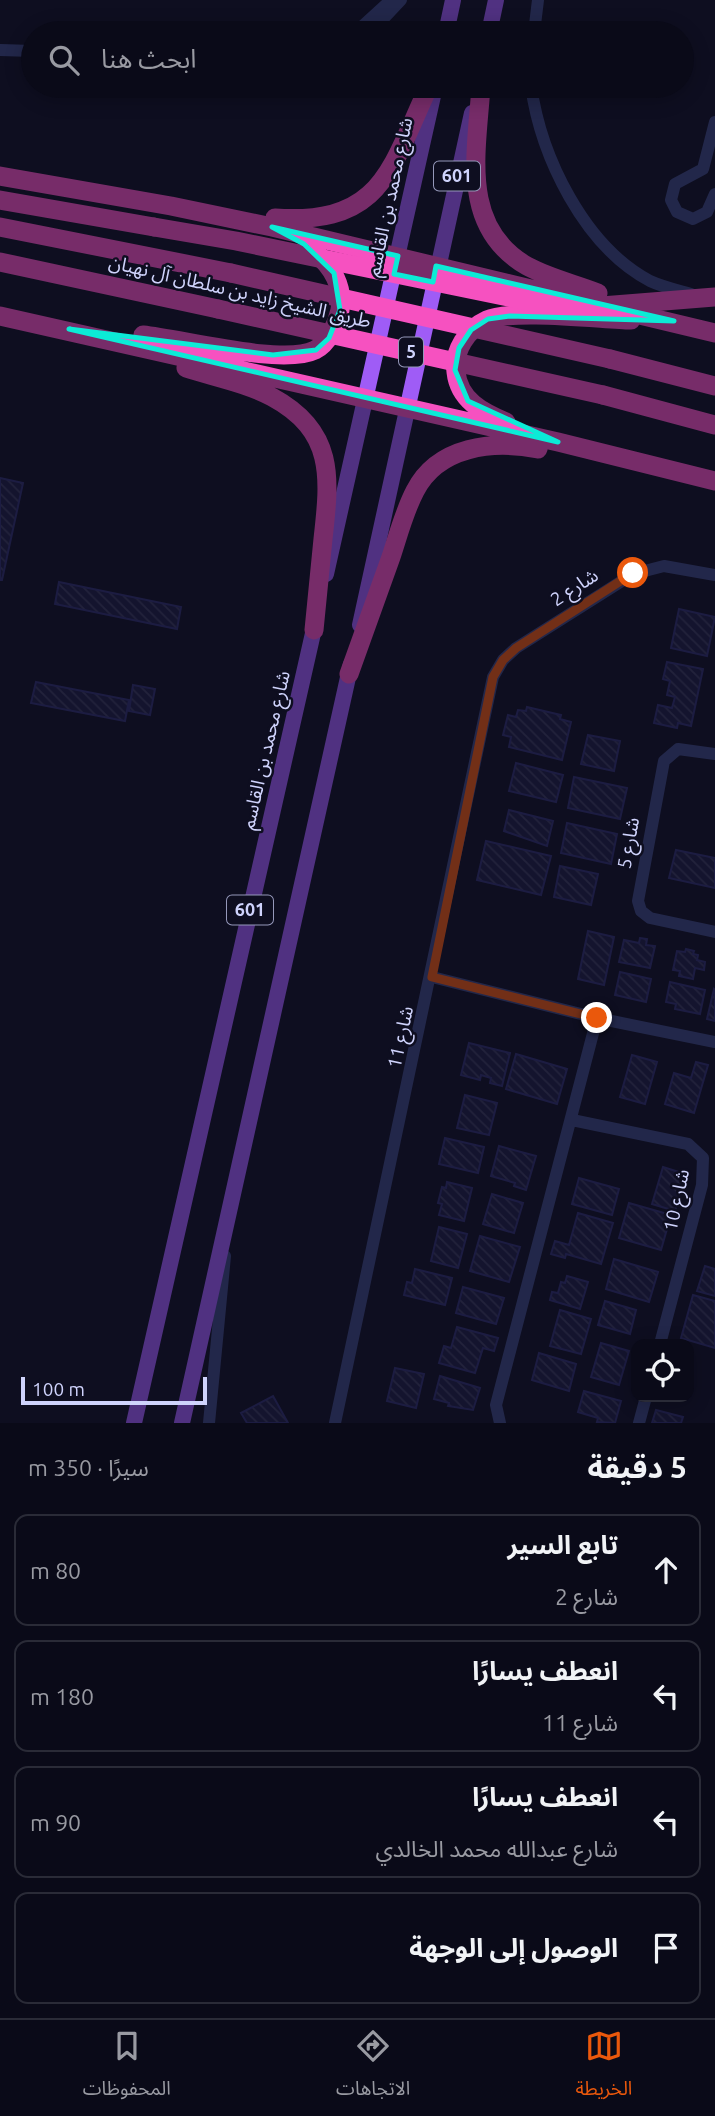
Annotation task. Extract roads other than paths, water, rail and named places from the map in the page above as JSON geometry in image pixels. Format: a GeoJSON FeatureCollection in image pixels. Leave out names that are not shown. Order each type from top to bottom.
{"type":"FeatureCollection","features":[{"type":"Feature","properties":{"kind":"highway"},"geometry":{"type":"LineString","coordinates":[[171,206],[299,220],[341,213],[361,203],[388,174],[423,98]]}},
{"type":"Feature","properties":{"kind":"highway"},"geometry":{"type":"LineString","coordinates":[[479,98],[475,184],[484,221],[494,239],[528,266],[674,321]]}},
{"type":"Feature","properties":{"kind":"highway"},"geometry":{"type":"LineString","coordinates":[[0,176],[272,227],[674,321],[715,333]]}},
{"type":"Feature","properties":{"kind":"highway"},"geometry":{"type":"LineString","coordinates":[[0,200],[236,241],[542,304],[589,307],[715,299]]}},
{"type":"Feature","properties":{"kind":"highway","name":"طريق الشيخ زايد بن سلطان آل نهيان"},"geometry":{"type":"LineString","coordinates":[[0,227],[231,273],[610,359],[715,386]]}},
{"type":"Feature","properties":{"kind":"highway"},"geometry":{"type":"LineString","coordinates":[[69,329],[158,337],[273,355],[296,356],[316,350],[329,338],[340,310],[340,292],[334,273],[304,244],[272,227]]}},
{"type":"Feature","properties":{"kind":"highway","name":"طريق الشيخ زايد بن سلطان آل نهيان"},"geometry":{"type":"LineString","coordinates":[[0,262],[603,396],[715,425]]}},
{"type":"Feature","properties":{"kind":"highway"},"geometry":{"type":"LineString","coordinates":[[0,316],[69,329],[558,442],[715,483]]}},
{"type":"Feature","properties":{"kind":"highway"},"geometry":{"type":"LineString","coordinates":[[558,442],[491,416],[468,401],[458,386],[455,370],[459,348],[471,330],[488,319],[510,316],[674,321]]}},
{"type":"Feature","properties":{"kind":"highway"},"geometry":{"type":"LineString","coordinates":[[69,329],[269,395],[303,419],[317,436],[325,454],[329,485],[314,630]]}},
{"type":"Feature","properties":{"kind":"highway"},"geometry":{"type":"LineString","coordinates":[[349,674],[415,490],[436,466],[450,457],[481,447],[522,446],[715,483]]}},
{"type":"Feature","properties":{"kind":"main road"},"geometry":{"type":"LineString","coordinates":[[449,21],[453,0]]}},
{"type":"Feature","properties":{"kind":"main road"},"geometry":{"type":"LineString","coordinates":[[492,21],[496,0]]}},
{"type":"Feature","properties":{"kind":"main road","name":"شارع محمد بن القاسم"},"geometry":{"type":"LineString","coordinates":[[134,1423],[367,398],[432,98]]}},
{"type":"Feature","properties":{"kind":"main road","name":"601"},"geometry":{"type":"LineString","coordinates":[[182,1423],[349,674],[436,266],[477,98]]}},
{"type":"Feature","properties":{"kind":"street"},"geometry":{"type":"LineString","coordinates":[[373,21],[391,0]]}},
{"type":"Feature","properties":{"kind":"street"},"geometry":{"type":"LineString","coordinates":[[377,21],[401,0]]}},
{"type":"Feature","properties":{"kind":"street"},"geometry":{"type":"LineString","coordinates":[[535,21],[538,0]]}},
{"type":"Feature","properties":{"kind":"street"},"geometry":{"type":"LineString","coordinates":[[0,43],[21,44]]}},
{"type":"Feature","properties":{"kind":"street"},"geometry":{"type":"LineString","coordinates":[[0,50],[21,51]]}},
{"type":"Feature","properties":{"kind":"street"},"geometry":{"type":"LineString","coordinates":[[533,98],[557,177],[580,214],[604,241],[633,269],[652,282],[715,299]]}},
{"type":"Feature","properties":{"kind":"street"},"geometry":{"type":"LineString","coordinates":[[715,122],[704,169],[676,184],[671,200],[677,212],[693,219],[707,212],[715,194]]}},
{"type":"Feature","properties":{"kind":"street","name":"شارع 2"},"geometry":{"type":"LineString","coordinates":[[503,660],[633,573],[664,566],[715,575]]}},
{"type":"Feature","properties":{"kind":"street","name":"شارع 11"},"geometry":{"type":"LineString","coordinates":[[335,1423],[432,977],[487,696],[503,660]]}},
{"type":"Feature","properties":{"kind":"street","name":"شارع 5"},"geometry":{"type":"LineString","coordinates":[[715,754],[678,749],[664,761],[638,901],[641,911],[650,918],[715,932]]}},
{"type":"Feature","properties":{"kind":"street"},"geometry":{"type":"LineString","coordinates":[[432,977],[597,1018],[715,1042]]}},
{"type":"Feature","properties":{"kind":"street"},"geometry":{"type":"LineString","coordinates":[[500,1423],[496,1405],[597,1018]]}},
{"type":"Feature","properties":{"kind":"street","name":"شارع 10"},"geometry":{"type":"LineString","coordinates":[[572,1120],[688,1144],[704,1158],[702,1185],[661,1339]]}},
{"type":"Feature","properties":{"kind":"street"},"geometry":{"type":"LineString","coordinates":[[209,1423],[228,1222]]}},
{"type":"Feature","properties":{"kind":"street"},"geometry":{"type":"LineString","coordinates":[[639,1423],[645,1402]]}}]}
